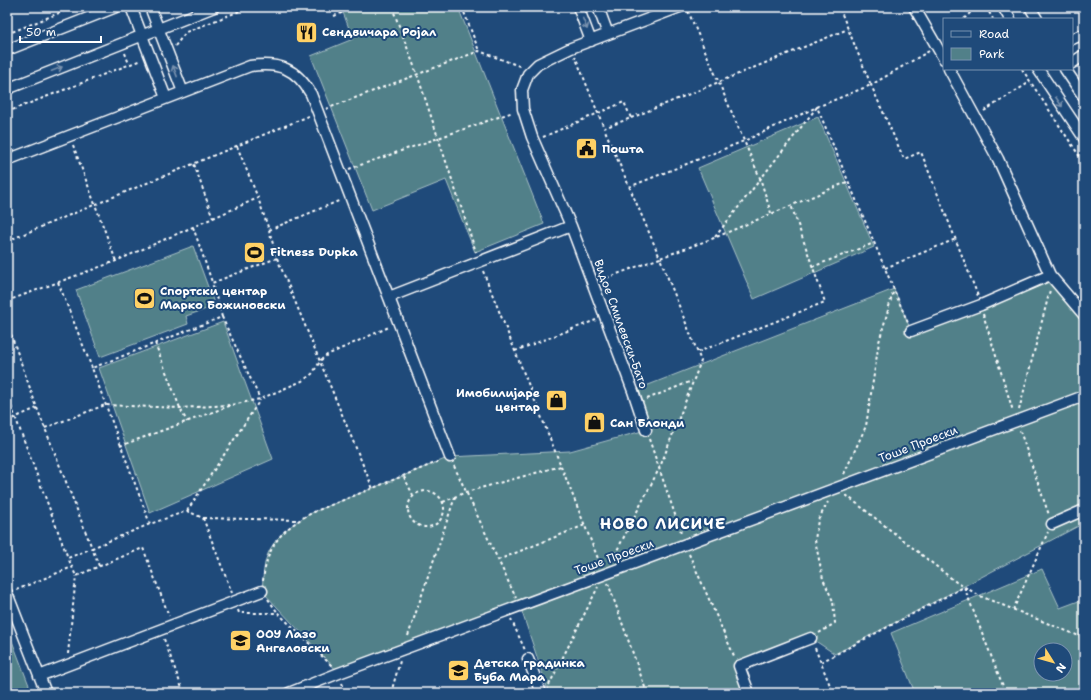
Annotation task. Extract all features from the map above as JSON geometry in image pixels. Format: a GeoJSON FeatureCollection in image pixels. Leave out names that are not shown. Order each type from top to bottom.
{"type":"FeatureCollection","features":[{"type":"Feature","properties":{"kind":"street"},"geometry":{"type":"LineString","coordinates":[[7,50],[116,7]]}},
{"type":"Feature","properties":{"kind":"street"},"geometry":{"type":"LineString","coordinates":[[132,7],[166,98]]}},
{"type":"Feature","properties":{"kind":"street"},"geometry":{"type":"LineString","coordinates":[[150,7],[183,92]]}},
{"type":"Feature","properties":{"kind":"street"},"geometry":{"type":"LineString","coordinates":[[7,89],[214,7]]}},
{"type":"Feature","properties":{"kind":"street"},"geometry":{"type":"LineString","coordinates":[[578,7],[591,41]]}},
{"type":"Feature","properties":{"kind":"street"},"geometry":{"type":"LineString","coordinates":[[598,7],[608,34]]}},
{"type":"Feature","properties":{"kind":"street"},"geometry":{"type":"LineString","coordinates":[[532,70],[538,64],[571,48],[680,7]]}},
{"type":"Feature","properties":{"kind":"street"},"geometry":{"type":"LineString","coordinates":[[914,7],[943,57]]}},
{"type":"Feature","properties":{"kind":"street"},"geometry":{"type":"LineString","coordinates":[[1003,7],[1009,18]]}},
{"type":"Feature","properties":{"kind":"street"},"geometry":{"type":"LineString","coordinates":[[1030,7],[1036,18]]}},
{"type":"Feature","properties":{"kind":"street"},"geometry":{"type":"LineString","coordinates":[[1073,39],[1084,34]]}},
{"type":"Feature","properties":{"kind":"street"},"geometry":{"type":"LineString","coordinates":[[1073,62],[1084,55]]}},
{"type":"Feature","properties":{"kind":"street"},"geometry":{"type":"LineString","coordinates":[[7,160],[250,66],[265,64],[287,68],[306,85],[318,112],[349,197],[361,222],[450,457]]}},
{"type":"Feature","properties":{"kind":"street","name":"Видое Смилевски-Бато"},"geometry":{"type":"LineString","coordinates":[[532,70],[528,74],[522,90],[523,109],[534,141],[571,226],[637,402],[646,430]]}},
{"type":"Feature","properties":{"kind":"street"},"geometry":{"type":"LineString","coordinates":[[950,70],[976,116],[998,159],[1051,277],[1084,315]]}},
{"type":"Feature","properties":{"kind":"street"},"geometry":{"type":"LineString","coordinates":[[1039,70],[1084,138]]}},
{"type":"Feature","properties":{"kind":"street"},"geometry":{"type":"LineString","coordinates":[[1066,70],[1084,97]]}},
{"type":"Feature","properties":{"kind":"street"},"geometry":{"type":"LineString","coordinates":[[389,296],[465,262],[479,261],[571,226]]}},
{"type":"Feature","properties":{"kind":"street"},"geometry":{"type":"LineString","coordinates":[[911,331],[1051,277]]}},
{"type":"Feature","properties":{"kind":"street","name":"Тоше Проески"},"geometry":{"type":"LineString","coordinates":[[289,693],[338,673],[1084,396]]}},
{"type":"Feature","properties":{"kind":"street"},"geometry":{"type":"LineString","coordinates":[[1052,524],[1084,510]]}},
{"type":"Feature","properties":{"kind":"street"},"geometry":{"type":"LineString","coordinates":[[39,676],[262,592]]}},
{"type":"Feature","properties":{"kind":"street"},"geometry":{"type":"LineString","coordinates":[[7,594],[46,693]]}},
{"type":"Feature","properties":{"kind":"street"},"geometry":{"type":"LineString","coordinates":[[749,693],[739,666],[811,638]]}},
{"type":"Feature","properties":{"kind":"street"},"geometry":{"type":"LineString","coordinates":[[528,659],[545,690]]}},
{"type":"Feature","properties":{"kind":"path"},"geometry":{"type":"LineString","coordinates":[[7,34],[74,7]]}},
{"type":"Feature","properties":{"kind":"path"},"geometry":{"type":"LineString","coordinates":[[175,46],[186,32],[250,7]]}},
{"type":"Feature","properties":{"kind":"path"},"geometry":{"type":"LineString","coordinates":[[334,16],[356,7]]}},
{"type":"Feature","properties":{"kind":"path"},"geometry":{"type":"LineString","coordinates":[[392,7],[417,74],[479,261],[605,575],[647,693]]}},
{"type":"Feature","properties":{"kind":"path"},"geometry":{"type":"LineString","coordinates":[[462,7],[479,51]]}},
{"type":"Feature","properties":{"kind":"path"},"geometry":{"type":"LineString","coordinates":[[686,7],[760,178],[771,213]]}},
{"type":"Feature","properties":{"kind":"path"},"geometry":{"type":"LineString","coordinates":[[839,7],[871,85],[904,159],[921,152],[981,305],[1016,421],[1052,524],[1013,610]]}},
{"type":"Feature","properties":{"kind":"path"},"geometry":{"type":"LineString","coordinates":[[965,18],[976,7]]}},
{"type":"Feature","properties":{"kind":"path"},"geometry":{"type":"LineString","coordinates":[[986,7],[992,18]]}},
{"type":"Feature","properties":{"kind":"path"},"geometry":{"type":"LineString","coordinates":[[604,128],[848,29]]}},
{"type":"Feature","properties":{"kind":"path"},"geometry":{"type":"LineString","coordinates":[[629,187],[744,141],[817,107],[871,85],[937,46]]}},
{"type":"Feature","properties":{"kind":"path"},"geometry":{"type":"LineString","coordinates":[[545,690],[660,467],[701,361],[660,258],[571,48]]}},
{"type":"Feature","properties":{"kind":"path"},"geometry":{"type":"LineString","coordinates":[[7,241],[318,112],[479,51],[532,70]]}},
{"type":"Feature","properties":{"kind":"path"},"geometry":{"type":"LineString","coordinates":[[124,52],[129,64]]}},
{"type":"Feature","properties":{"kind":"path"},"geometry":{"type":"LineString","coordinates":[[7,112],[144,59]]}},
{"type":"Feature","properties":{"kind":"path"},"geometry":{"type":"LineString","coordinates":[[1023,70],[1084,163]]}},
{"type":"Feature","properties":{"kind":"path"},"geometry":{"type":"LineString","coordinates":[[976,116],[1030,82]]}},
{"type":"Feature","properties":{"kind":"path"},"geometry":{"type":"LineString","coordinates":[[534,141],[624,102],[631,118]]}},
{"type":"Feature","properties":{"kind":"path"},"geometry":{"type":"LineString","coordinates":[[714,238],[817,107]]}},
{"type":"Feature","properties":{"kind":"path"},"geometry":{"type":"LineString","coordinates":[[817,107],[847,182],[911,331]]}},
{"type":"Feature","properties":{"kind":"path"},"geometry":{"type":"LineString","coordinates":[[341,172],[523,109]]}},
{"type":"Feature","properties":{"kind":"path"},"geometry":{"type":"LineString","coordinates":[[70,136],[116,261]]}},
{"type":"Feature","properties":{"kind":"path"},"geometry":{"type":"LineString","coordinates":[[237,146],[258,198],[277,258],[321,360],[373,489]]}},
{"type":"Feature","properties":{"kind":"path"},"geometry":{"type":"LineString","coordinates":[[194,164],[213,218]]}},
{"type":"Feature","properties":{"kind":"path"},"geometry":{"type":"LineString","coordinates":[[593,284],[714,238],[847,182]]}},
{"type":"Feature","properties":{"kind":"path"},"geometry":{"type":"LineString","coordinates":[[268,230],[349,197]]}},
{"type":"Feature","properties":{"kind":"path"},"geometry":{"type":"LineString","coordinates":[[7,301],[116,261],[258,198]]}},
{"type":"Feature","properties":{"kind":"path"},"geometry":{"type":"LineString","coordinates":[[698,352],[825,302],[791,205]]}},
{"type":"Feature","properties":{"kind":"path"},"geometry":{"type":"LineString","coordinates":[[193,227],[222,317],[260,399]]}},
{"type":"Feature","properties":{"kind":"path"},"geometry":{"type":"LineString","coordinates":[[885,268],[956,239]]}},
{"type":"Feature","properties":{"kind":"path"},"geometry":{"type":"LineString","coordinates":[[812,266],[874,243]]}},
{"type":"Feature","properties":{"kind":"path"},"geometry":{"type":"LineString","coordinates":[[212,283],[277,258]]}},
{"type":"Feature","properties":{"kind":"path"},"geometry":{"type":"LineString","coordinates":[[1016,421],[1051,277]]}},
{"type":"Feature","properties":{"kind":"path"},"geometry":{"type":"LineString","coordinates":[[58,282],[92,368],[150,524]]}},
{"type":"Feature","properties":{"kind":"path"},"geometry":{"type":"LineString","coordinates":[[833,693],[811,638],[835,623],[833,601],[823,579],[815,540],[818,520],[837,488],[866,426],[879,342],[894,289]]}},
{"type":"Feature","properties":{"kind":"path"},"geometry":{"type":"LineString","coordinates":[[515,351],[605,316]]}},
{"type":"Feature","properties":{"kind":"path"},"geometry":{"type":"LineString","coordinates":[[92,368],[222,317]]}},
{"type":"Feature","properties":{"kind":"path"},"geometry":{"type":"LineString","coordinates":[[7,323],[37,408],[99,566]]}},
{"type":"Feature","properties":{"kind":"path"},"geometry":{"type":"LineString","coordinates":[[120,446],[232,405],[260,399],[308,379],[321,360],[334,351],[399,323]]}},
{"type":"Feature","properties":{"kind":"path"},"geometry":{"type":"LineString","coordinates":[[155,343],[180,408],[187,422]]}},
{"type":"Feature","properties":{"kind":"path"},"geometry":{"type":"LineString","coordinates":[[637,402],[692,381]]}},
{"type":"Feature","properties":{"kind":"path"},"geometry":{"type":"LineString","coordinates":[[7,395],[76,576],[67,665]]}},
{"type":"Feature","properties":{"kind":"path"},"geometry":{"type":"LineString","coordinates":[[68,558],[150,524],[187,511],[260,399]]}},
{"type":"Feature","properties":{"kind":"path"},"geometry":{"type":"LineString","coordinates":[[45,428],[105,405],[180,408],[232,405]]}},
{"type":"Feature","properties":{"kind":"path"},"geometry":{"type":"LineString","coordinates":[[7,421],[37,408]]}},
{"type":"Feature","properties":{"kind":"path"},"geometry":{"type":"LineString","coordinates":[[187,511],[204,518],[296,520],[450,457],[520,606]]}},
{"type":"Feature","properties":{"kind":"path"},"geometry":{"type":"LineString","coordinates":[[443,502],[466,492],[561,466]]}},
{"type":"Feature","properties":{"kind":"path"},"geometry":{"type":"LineString","coordinates":[[404,477],[413,495]]}},
{"type":"Feature","properties":{"kind":"path"},"geometry":{"type":"LineString","coordinates":[[837,488],[964,587],[980,596],[1084,638]]}},
{"type":"Feature","properties":{"kind":"path"},"geometry":{"type":"LineString","coordinates":[[429,490],[435,492],[443,502],[444,508],[442,518],[433,526],[421,527],[415,524],[408,515],[408,504],[413,495],[418,492],[429,490]]}},
{"type":"Feature","properties":{"kind":"path"},"geometry":{"type":"LineString","coordinates":[[391,693],[404,649],[455,497]]}},
{"type":"Feature","properties":{"kind":"path"},"geometry":{"type":"LineString","coordinates":[[204,518],[239,613],[278,613]]}},
{"type":"Feature","properties":{"kind":"path"},"geometry":{"type":"LineString","coordinates":[[296,520],[271,547],[265,563],[262,592],[278,613],[338,673]]}},
{"type":"Feature","properties":{"kind":"path"},"geometry":{"type":"LineString","coordinates":[[498,560],[585,525]]}},
{"type":"Feature","properties":{"kind":"path"},"geometry":{"type":"LineString","coordinates":[[76,576],[143,548],[172,625]]}},
{"type":"Feature","properties":{"kind":"path"},"geometry":{"type":"LineString","coordinates":[[7,594],[72,567]]}},
{"type":"Feature","properties":{"kind":"path"},"geometry":{"type":"LineString","coordinates":[[821,662],[964,587]]}},
{"type":"Feature","properties":{"kind":"path"},"geometry":{"type":"LineString","coordinates":[[964,587],[1003,686]]}},
{"type":"Feature","properties":{"kind":"path"},"geometry":{"type":"LineString","coordinates":[[507,610],[528,659]]}},
{"type":"Feature","properties":{"kind":"path"},"geometry":{"type":"LineString","coordinates":[[160,630],[183,691]]}},
{"type":"Feature","properties":{"kind":"path"},"geometry":{"type":"LineString","coordinates":[[1080,636],[1084,630]]}},
{"type":"Feature","properties":{"kind":"path"},"geometry":{"type":"LineString","coordinates":[[1080,636],[1084,647]]}},
{"type":"Feature","properties":{"kind":"green space"},"geometry":{"type":"Polygon","coordinates":[[[341,7],[458,7],[544,224],[475,252],[446,180],[372,210],[311,56],[353,39],[341,7]]]}},
{"type":"Feature","properties":{"kind":"green space"},"geometry":{"type":"Polygon","coordinates":[[[818,117],[874,247],[754,299],[698,168],[818,117]]]}},
{"type":"Feature","properties":{"kind":"green space","name":"Спортски центар Марко Божиновски"},"geometry":{"type":"Polygon","coordinates":[[[193,246],[215,306],[186,316],[188,324],[100,357],[76,290],[193,246]]]}},
{"type":"Feature","properties":{"kind":"green space"},"geometry":{"type":"Polygon","coordinates":[[[1053,280],[1084,317],[1084,523],[835,654],[811,638],[739,666],[749,693],[549,693],[520,606],[339,673],[262,591],[264,566],[272,546],[284,532],[299,520],[316,511],[450,457],[570,451],[646,430],[633,391],[894,289],[911,331],[1053,280]]]}},
{"type":"Feature","properties":{"kind":"green space"},"geometry":{"type":"Polygon","coordinates":[[[223,322],[273,459],[150,513],[99,368],[223,322]]]}},
{"type":"Feature","properties":{"kind":"green space"},"geometry":{"type":"Polygon","coordinates":[[[1042,569],[1060,608],[1084,599],[1084,693],[915,693],[891,633],[1042,569]]]}},
{"type":"Feature","properties":{"kind":"green space"},"geometry":{"type":"Polygon","coordinates":[[[7,628],[32,693],[7,693],[7,628]]]}},
{"type":"Feature","properties":{"kind":"place","name":"Сендвичара Ројал"},"geometry":{"type":"Point","coordinates":[306,32]}},
{"type":"Feature","properties":{"kind":"place","name":"Пошта"},"geometry":{"type":"Point","coordinates":[587,149]}},
{"type":"Feature","properties":{"kind":"place","name":"Fitness Dupka"},"geometry":{"type":"Point","coordinates":[254,252]}},
{"type":"Feature","properties":{"kind":"place","name":"Спортски центар Марко Божиновски"},"geometry":{"type":"Point","coordinates":[145,298]}},
{"type":"Feature","properties":{"kind":"place","name":"Имобилијаре центар"},"geometry":{"type":"Point","coordinates":[556,400]}},
{"type":"Feature","properties":{"kind":"place","name":"Сан Блонди"},"geometry":{"type":"Point","coordinates":[594,423]}},
{"type":"Feature","properties":{"kind":"place","name":"ООУ Лазо Ангеловски"},"geometry":{"type":"Point","coordinates":[240,641]}},
{"type":"Feature","properties":{"kind":"place","name":"Детска градинка Буба Мара"},"geometry":{"type":"Point","coordinates":[458,670]}},
{"type":"Feature","properties":{"kind":"district","name":"НОВО ЛИСИЧЕ"},"geometry":{"type":"Point","coordinates":[663,523]}}]}
